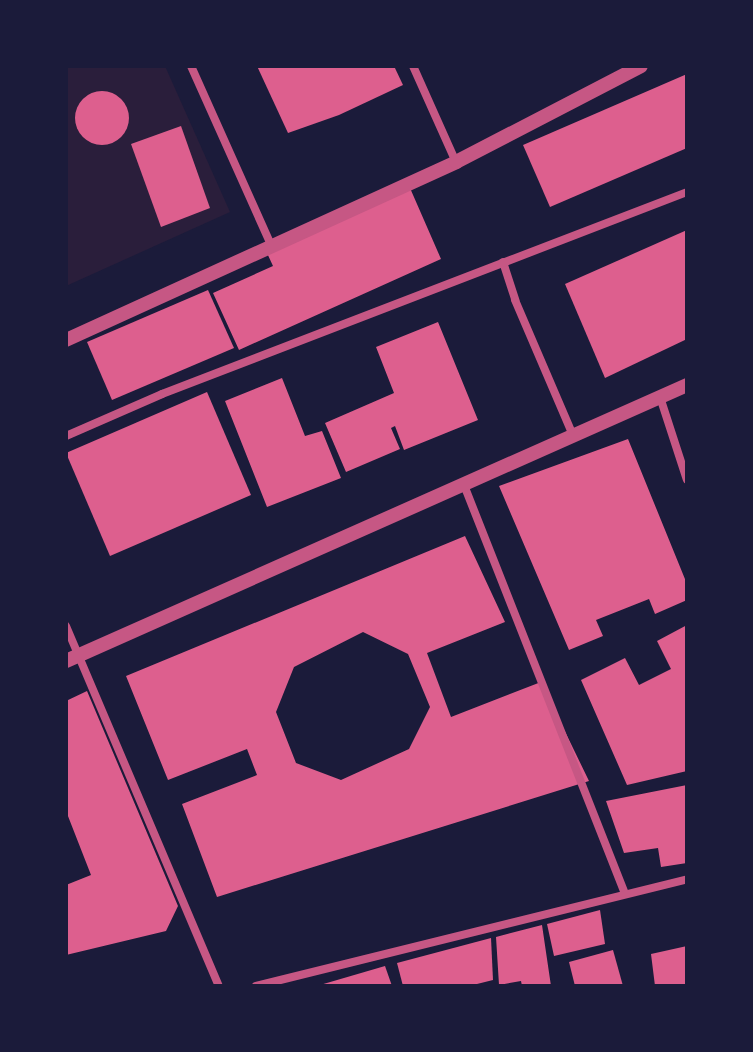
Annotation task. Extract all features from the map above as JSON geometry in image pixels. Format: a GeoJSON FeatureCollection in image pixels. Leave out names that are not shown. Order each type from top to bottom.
{"type":"FeatureCollection","features":[{"type":"Feature","properties":{"kind":"street"},"geometry":{"type":"LineString","coordinates":[[191,66],[271,245]]}},
{"type":"Feature","properties":{"kind":"street"},"geometry":{"type":"LineString","coordinates":[[413,66],[456,162]]}},
{"type":"Feature","properties":{"kind":"street"},"geometry":{"type":"LineString","coordinates":[[66,340],[456,162],[641,66]]}},
{"type":"Feature","properties":{"kind":"street"},"geometry":{"type":"LineString","coordinates":[[66,436],[162,394],[687,192]]}},
{"type":"Feature","properties":{"kind":"street"},"geometry":{"type":"LineString","coordinates":[[503,262],[515,300],[573,435]]}},
{"type":"Feature","properties":{"kind":"street"},"geometry":{"type":"LineString","coordinates":[[72,659],[687,385]]}},
{"type":"Feature","properties":{"kind":"street"},"geometry":{"type":"LineString","coordinates":[[660,397],[687,480]]}},
{"type":"Feature","properties":{"kind":"street"},"geometry":{"type":"LineString","coordinates":[[464,485],[625,893]]}},
{"type":"Feature","properties":{"kind":"street"},"geometry":{"type":"LineString","coordinates":[[66,626],[72,659],[219,986]]}},
{"type":"Feature","properties":{"kind":"street"},"geometry":{"type":"LineString","coordinates":[[256,986],[687,879]]}},
{"type":"Feature","properties":{"kind":"shaded area"},"geometry":{"type":"Polygon","coordinates":[[[66,66],[165,66],[230,212],[66,286],[66,66]]]}},
{"type":"Feature","properties":{"kind":"building"},"geometry":{"type":"Polygon","coordinates":[[[257,66],[394,66],[403,85],[339,115],[288,133],[257,66]]]}},
{"type":"Feature","properties":{"kind":"building"},"geometry":{"type":"Polygon","coordinates":[[[687,74],[687,148],[550,207],[523,145],[687,74]]]}},
{"type":"Feature","properties":{"kind":"building"},"geometry":{"type":"Polygon","coordinates":[[[102,91],[121,99],[129,118],[121,137],[102,145],[83,137],[75,118],[83,99],[102,91]]]}},
{"type":"Feature","properties":{"kind":"building"},"geometry":{"type":"Polygon","coordinates":[[[181,126],[210,208],[161,227],[131,144],[181,126]]]}},
{"type":"Feature","properties":{"kind":"building"},"geometry":{"type":"Polygon","coordinates":[[[410,188],[441,259],[239,350],[213,293],[273,266],[267,253],[410,188]]]}},
{"type":"Feature","properties":{"kind":"building"},"geometry":{"type":"Polygon","coordinates":[[[687,230],[687,339],[605,378],[565,284],[687,230]]]}},
{"type":"Feature","properties":{"kind":"building"},"geometry":{"type":"Polygon","coordinates":[[[208,290],[234,348],[112,400],[87,342],[208,290]]]}},
{"type":"Feature","properties":{"kind":"building"},"geometry":{"type":"Polygon","coordinates":[[[438,322],[478,420],[404,450],[395,426],[391,428],[400,449],[346,472],[325,423],[394,393],[376,347],[438,322]]]}},
{"type":"Feature","properties":{"kind":"building"},"geometry":{"type":"Polygon","coordinates":[[[282,378],[305,436],[322,431],[341,478],[267,507],[225,401],[282,378]]]}},
{"type":"Feature","properties":{"kind":"building"},"geometry":{"type":"Polygon","coordinates":[[[207,392],[251,495],[110,556],[66,453],[207,392]]]}},
{"type":"Feature","properties":{"kind":"building"},"geometry":{"type":"Polygon","coordinates":[[[628,439],[687,584],[687,600],[655,614],[649,599],[596,620],[603,636],[569,650],[499,486],[628,439]]]}},
{"type":"Feature","properties":{"kind":"building"},"geometry":{"type":"Polygon","coordinates":[[[465,536],[505,622],[427,653],[451,717],[541,682],[589,781],[217,897],[182,804],[257,775],[247,749],[168,780],[126,676],[465,536]],[[363,632],[294,667],[276,712],[296,763],[341,780],[409,749],[430,707],[408,654],[363,632]]]}},
{"type":"Feature","properties":{"kind":"building"},"geometry":{"type":"Polygon","coordinates":[[[687,625],[687,771],[627,785],[581,680],[625,658],[639,685],[671,669],[657,641],[687,625]]]}},
{"type":"Feature","properties":{"kind":"building"},"geometry":{"type":"Polygon","coordinates":[[[87,691],[178,906],[166,931],[66,955],[66,885],[91,875],[66,811],[66,701],[87,691]]]}},
{"type":"Feature","properties":{"kind":"building"},"geometry":{"type":"Polygon","coordinates":[[[687,785],[687,863],[661,867],[658,848],[624,853],[606,801],[687,785]]]}},
{"type":"Feature","properties":{"kind":"building"},"geometry":{"type":"Polygon","coordinates":[[[600,910],[605,944],[554,956],[547,924],[600,910]]]}},
{"type":"Feature","properties":{"kind":"building"},"geometry":{"type":"Polygon","coordinates":[[[542,925],[551,986],[522,986],[521,981],[499,985],[496,937],[542,925]]]}},
{"type":"Feature","properties":{"kind":"building"},"geometry":{"type":"Polygon","coordinates":[[[491,938],[493,980],[469,986],[403,986],[397,963],[491,938]]]}},
{"type":"Feature","properties":{"kind":"building"},"geometry":{"type":"Polygon","coordinates":[[[687,946],[687,986],[655,986],[651,954],[687,946]]]}},
{"type":"Feature","properties":{"kind":"building"},"geometry":{"type":"Polygon","coordinates":[[[613,950],[623,986],[575,986],[569,962],[613,950]]]}},
{"type":"Feature","properties":{"kind":"building"},"geometry":{"type":"Polygon","coordinates":[[[385,966],[392,986],[320,986],[320,985],[385,966]]]}}]}
